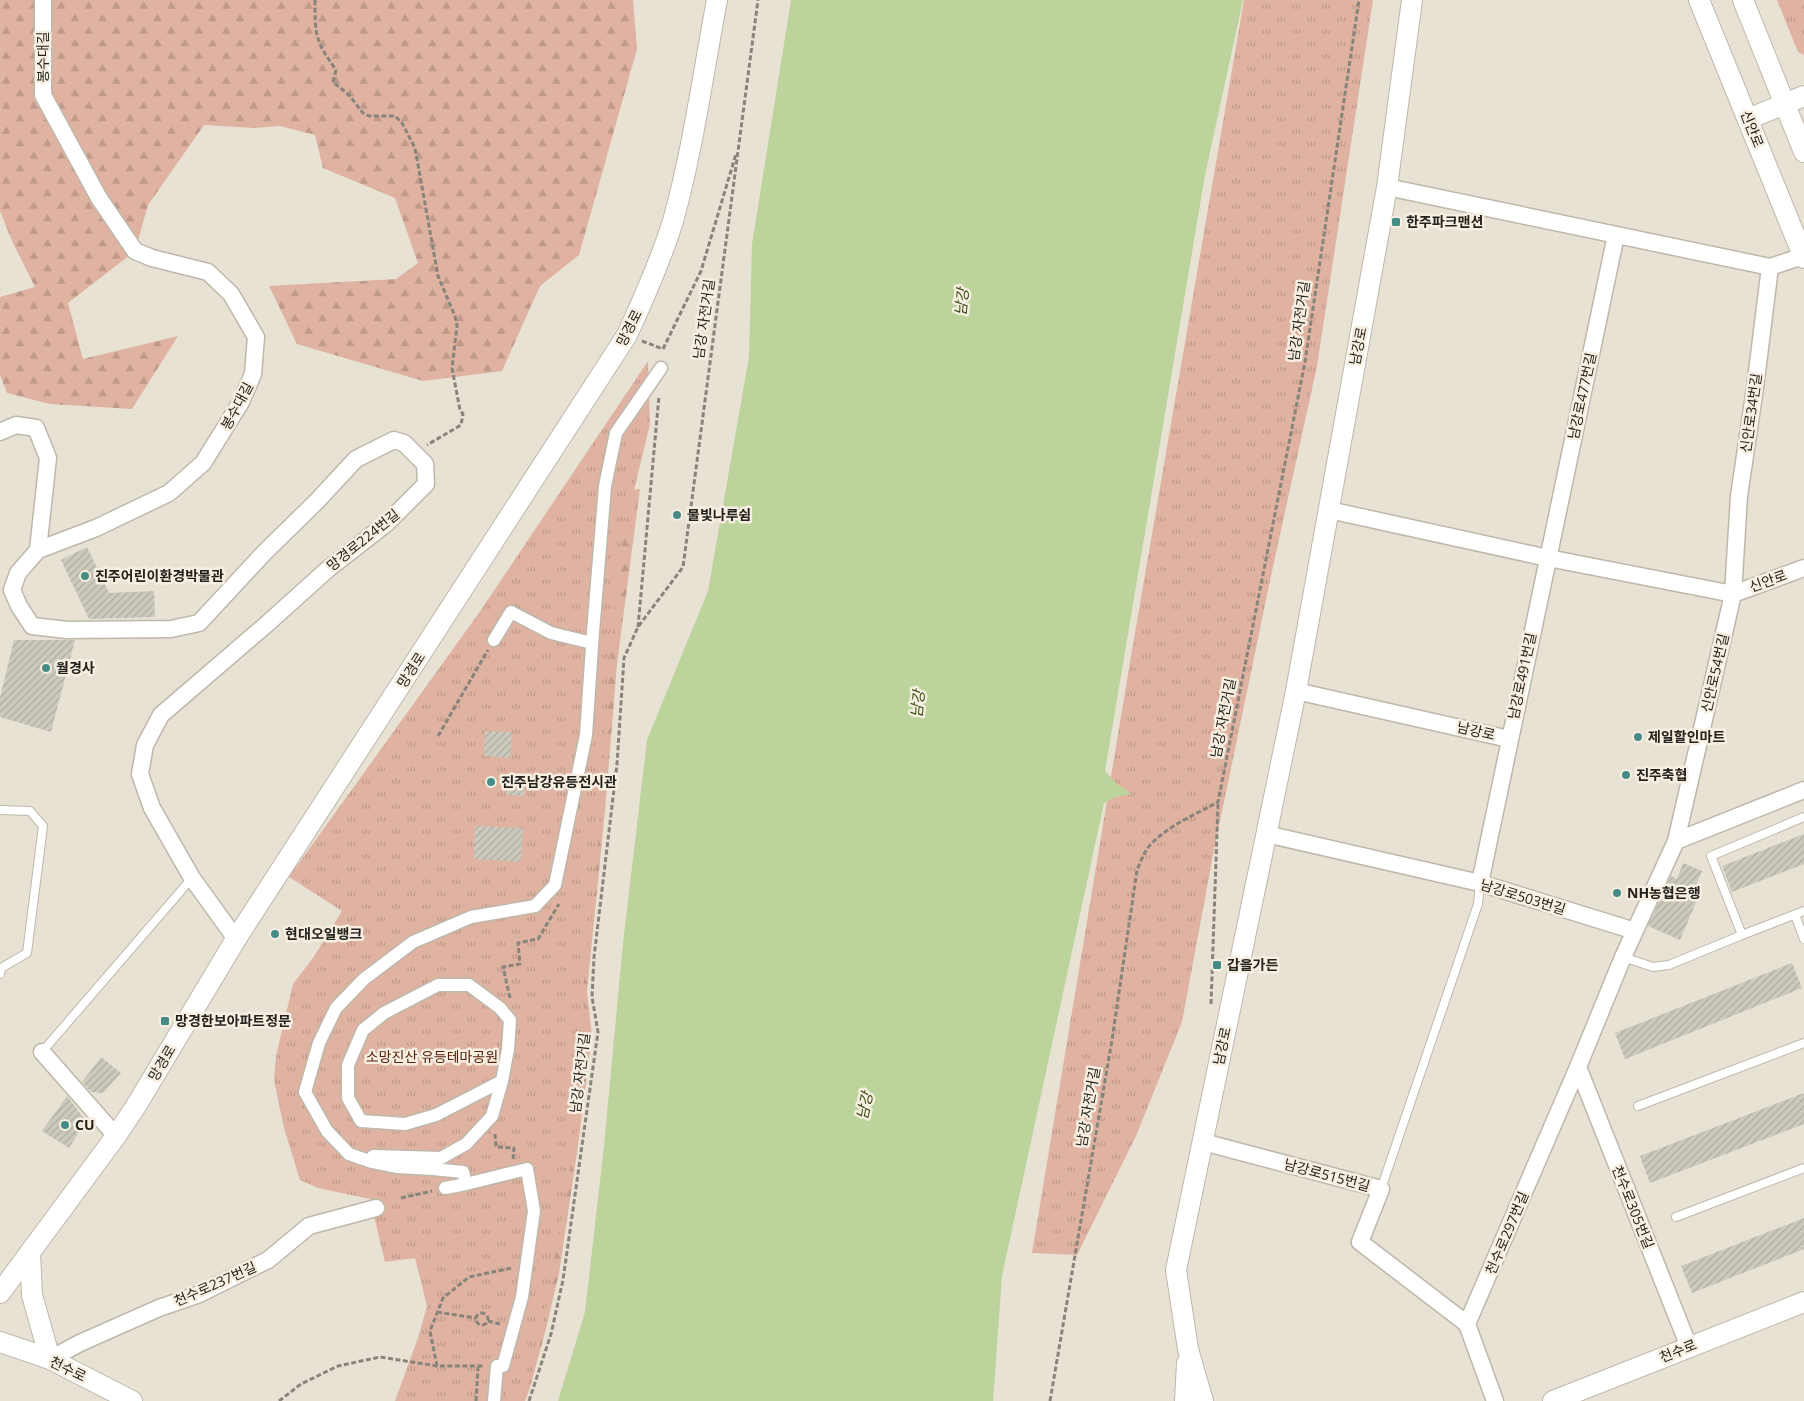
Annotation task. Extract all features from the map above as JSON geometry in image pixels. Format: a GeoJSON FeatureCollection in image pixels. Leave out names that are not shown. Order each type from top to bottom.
{"type":"FeatureCollection","features":[{"type":"Feature","properties":{"kind":"street","name":"봉수대길"},"geometry":{"type":"LineString","coordinates":[[38,550],[96,528],[170,493],[203,462],[241,402],[253,374],[256,337],[231,294],[208,272],[152,258],[135,251],[99,198],[43,95],[43,0]]}},
{"type":"Feature","properties":{"kind":"street","name":"망경로"},"geometry":{"type":"LineString","coordinates":[[3,1286],[30,1253],[136,1106],[236,939],[627,335],[652,279],[672,222],[689,153],[717,0]]}},
{"type":"Feature","properties":{"kind":"street","name":"남강로"},"geometry":{"type":"LineString","coordinates":[[1203,1401],[1188,1349],[1176,1270],[1296,691],[1388,187],[1412,0]]}},
{"type":"Feature","properties":{"kind":"street","name":"신안로"},"geometry":{"type":"LineString","coordinates":[[1699,0],[1804,257]]}},
{"type":"Feature","properties":{"kind":"street"},"geometry":{"type":"LineString","coordinates":[[1743,0],[1804,152]]}},
{"type":"Feature","properties":{"kind":"street"},"geometry":{"type":"LineString","coordinates":[[1748,120],[1804,96]]}},
{"type":"Feature","properties":{"kind":"street"},"geometry":{"type":"LineString","coordinates":[[1388,187],[1770,267],[1804,257]]}},
{"type":"Feature","properties":{"kind":"street","name":"남강로477번길"},"geometry":{"type":"LineString","coordinates":[[1548,558],[1616,235]]}},
{"type":"Feature","properties":{"kind":"street","name":"신안로34번길"},"geometry":{"type":"LineString","coordinates":[[1733,594],[1739,496],[1770,267]]}},
{"type":"Feature","properties":{"kind":"street"},"geometry":{"type":"LineString","coordinates":[[466,1184],[463,1172],[433,1168],[396,1167],[372,1162],[349,1154],[327,1131],[306,1092],[319,1043],[336,1008],[364,979],[413,942],[471,918],[535,906],[555,885],[586,735],[605,486],[616,433],[661,368]]}},
{"type":"Feature","properties":{"kind":"street"},"geometry":{"type":"LineString","coordinates":[[0,432],[16,424],[36,428],[48,458],[38,550]]}},
{"type":"Feature","properties":{"kind":"street","name":"망경로224번길"},"geometry":{"type":"LineString","coordinates":[[38,550],[18,573],[12,590],[18,606],[32,626],[68,630],[171,629],[199,623],[356,459],[394,440],[404,443],[425,464],[426,484],[387,523],[328,569],[161,715],[145,745],[140,774],[152,808],[192,878],[236,939]]}},
{"type":"Feature","properties":{"kind":"street"},"geometry":{"type":"LineString","coordinates":[[1329,510],[1548,558],[1733,594]]}},
{"type":"Feature","properties":{"kind":"street","name":"남강로491번길"},"geometry":{"type":"LineString","coordinates":[[1480,883],[1548,558]]}},
{"type":"Feature","properties":{"kind":"street","name":"신안로"},"geometry":{"type":"LineString","coordinates":[[1733,594],[1804,568]]}},
{"type":"Feature","properties":{"kind":"street","name":"신안로54번길"},"geometry":{"type":"LineString","coordinates":[[1635,931],[1676,841],[1733,594]]}},
{"type":"Feature","properties":{"kind":"street"},"geometry":{"type":"LineString","coordinates":[[494,640],[511,612],[551,633],[592,643]]}},
{"type":"Feature","properties":{"kind":"street","name":"남강로"},"geometry":{"type":"LineString","coordinates":[[1296,691],[1509,739]]}},
{"type":"Feature","properties":{"kind":"street"},"geometry":{"type":"LineString","coordinates":[[1676,841],[1804,790]]}},
{"type":"Feature","properties":{"kind":"street","name":"남강로503번길"},"geometry":{"type":"LineString","coordinates":[[1266,834],[1480,883],[1635,931]]}},
{"type":"Feature","properties":{"kind":"street"},"geometry":{"type":"LineString","coordinates":[[1578,1067],[1635,931]]}},
{"type":"Feature","properties":{"kind":"street"},"geometry":{"type":"LineString","coordinates":[[349,1154],[442,1158],[466,1144],[492,1116],[502,1081],[508,1049],[510,1020],[500,1008],[469,986],[438,985],[384,1012],[363,1030],[348,1065],[348,1098],[361,1121],[405,1124],[436,1115],[502,1081]]}},
{"type":"Feature","properties":{"kind":"street"},"geometry":{"type":"LineString","coordinates":[[42,1052],[116,1136]]}},
{"type":"Feature","properties":{"kind":"street","name":"천수로297번길"},"geometry":{"type":"LineString","coordinates":[[1468,1324],[1578,1067]]}},
{"type":"Feature","properties":{"kind":"street","name":"천수로305번길"},"geometry":{"type":"LineString","coordinates":[[1578,1067],[1689,1347]]}},
{"type":"Feature","properties":{"kind":"street","name":"남강로515번길"},"geometry":{"type":"LineString","coordinates":[[1202,1142],[1381,1189],[1360,1242],[1468,1324]]}},
{"type":"Feature","properties":{"kind":"street"},"geometry":{"type":"LineString","coordinates":[[445,1188],[526,1169],[534,1211],[527,1265],[522,1297],[500,1366],[494,1401]]}},
{"type":"Feature","properties":{"kind":"street","name":"천수로237번길"},"geometry":{"type":"LineString","coordinates":[[50,1359],[159,1308],[197,1295],[268,1260],[308,1226],[376,1208]]}},
{"type":"Feature","properties":{"kind":"street"},"geometry":{"type":"LineString","coordinates":[[30,1253],[32,1295],[50,1359]]}},
{"type":"Feature","properties":{"kind":"street","name":"천수로"},"geometry":{"type":"LineString","coordinates":[[1553,1401],[1804,1302]]}},
{"type":"Feature","properties":{"kind":"street"},"geometry":{"type":"LineString","coordinates":[[1468,1324],[1495,1401]]}},
{"type":"Feature","properties":{"kind":"street","name":"천수로"},"geometry":{"type":"LineString","coordinates":[[0,1342],[50,1359],[132,1401]]}},
{"type":"Feature","properties":{"kind":"street"},"geometry":{"type":"LineString","coordinates":[[1185,1401],[1188,1349]]}},
{"type":"Feature","properties":{"kind":"lane"},"geometry":{"type":"LineString","coordinates":[[0,810],[30,811],[43,826],[27,953],[1,968],[0,974]]}},
{"type":"Feature","properties":{"kind":"lane"},"geometry":{"type":"LineString","coordinates":[[1742,935],[1711,856],[1804,817]]}},
{"type":"Feature","properties":{"kind":"lane"},"geometry":{"type":"LineString","coordinates":[[42,1052],[192,878]]}},
{"type":"Feature","properties":{"kind":"lane"},"geometry":{"type":"LineString","coordinates":[[1381,1189],[1478,904],[1480,883]]}},
{"type":"Feature","properties":{"kind":"lane"},"geometry":{"type":"LineString","coordinates":[[1623,957],[1653,967],[1669,965],[1804,911]]}},
{"type":"Feature","properties":{"kind":"lane"},"geometry":{"type":"LineString","coordinates":[[1795,915],[1804,939]]}},
{"type":"Feature","properties":{"kind":"lane"},"geometry":{"type":"LineString","coordinates":[[1638,1106],[1804,1043]]}},
{"type":"Feature","properties":{"kind":"lane"},"geometry":{"type":"LineString","coordinates":[[1676,1216],[1804,1168]]}},
{"type":"Feature","properties":{"kind":"path"},"geometry":{"type":"LineString","coordinates":[[315,0],[316,36],[323,52],[336,70],[333,82],[349,95],[363,113],[369,116],[395,116],[402,122],[415,148],[438,276],[455,316],[457,326],[452,368],[460,410],[463,414],[461,425],[414,454]]}},
{"type":"Feature","properties":{"kind":"path","name":"남강 자전거길"},"geometry":{"type":"LineString","coordinates":[[529,1401],[551,1334],[563,1280],[598,1032],[592,997],[594,957],[617,764],[624,658],[638,627],[683,567],[758,0]]}},
{"type":"Feature","properties":{"kind":"path","name":"남강 자전거길"},"geometry":{"type":"LineString","coordinates":[[1050,1401],[1112,1040],[1137,870],[1143,855],[1152,843],[1171,829],[1218,802],[1305,362],[1358,0]]}},
{"type":"Feature","properties":{"kind":"path","name":"남강 자전거길"},"geometry":{"type":"LineString","coordinates":[[638,627],[663,349],[701,271],[739,144]]}},
{"type":"Feature","properties":{"kind":"path"},"geometry":{"type":"LineString","coordinates":[[627,335],[663,349]]}},
{"type":"Feature","properties":{"kind":"path"},"geometry":{"type":"LineString","coordinates":[[438,736],[494,640]]}},
{"type":"Feature","properties":{"kind":"path"},"geometry":{"type":"LineString","coordinates":[[1211,1009],[1218,802]]}},
{"type":"Feature","properties":{"kind":"path"},"geometry":{"type":"LineString","coordinates":[[512,1006],[503,967],[520,964],[518,943],[538,939],[562,899],[548,893]]}},
{"type":"Feature","properties":{"kind":"path"},"geometry":{"type":"LineString","coordinates":[[494,1128],[496,1147],[514,1148],[513,1166]]}},
{"type":"Feature","properties":{"kind":"path"},"geometry":{"type":"LineString","coordinates":[[401,1198],[445,1188]]}},
{"type":"Feature","properties":{"kind":"path"},"geometry":{"type":"LineString","coordinates":[[437,1366],[430,1331],[443,1298],[469,1277],[527,1265]]}},
{"type":"Feature","properties":{"kind":"path"},"geometry":{"type":"LineString","coordinates":[[437,1312],[476,1318]]}},
{"type":"Feature","properties":{"kind":"path"},"geometry":{"type":"LineString","coordinates":[[279,1401],[301,1384],[338,1366],[380,1357],[437,1366],[500,1366]]}},
{"type":"Feature","properties":{"kind":"path"},"geometry":{"type":"LineString","coordinates":[[476,1401],[478,1367]]}},
{"type":"Feature","properties":{"kind":"green space"},"geometry":{"type":"Polygon","coordinates":[[[0,0],[633,0],[637,49],[579,255],[540,286],[502,371],[423,381],[297,344],[269,286],[396,279],[418,263],[395,198],[323,168],[315,135],[280,126],[254,128],[204,125],[148,205],[135,251],[68,303],[83,359],[178,336],[132,409],[50,404],[7,393],[0,375],[0,297],[35,287],[12,241],[0,211],[0,0]]]}},
{"type":"Feature","properties":{"kind":"green space"},"geometry":{"type":"Polygon","coordinates":[[[1244,0],[1373,0],[1317,366],[1214,850],[1182,1022],[1136,1136],[1077,1255],[1032,1253],[1131,656],[1244,0]]]}},
{"type":"Feature","properties":{"kind":"green space"},"geometry":{"type":"Polygon","coordinates":[[[1777,0],[1804,0],[1804,55],[1798,52],[1777,0]]]}},
{"type":"Feature","properties":{"kind":"green space","name":"소망진산 유등테마공원"},"geometry":{"type":"Polygon","coordinates":[[[648,361],[650,424],[618,557],[594,898],[582,996],[589,1029],[578,1122],[539,1349],[525,1397],[522,1401],[395,1401],[418,1338],[427,1306],[415,1258],[385,1262],[370,1199],[318,1188],[300,1180],[284,1128],[274,1080],[276,1056],[293,984],[313,958],[342,911],[289,877],[481,610],[648,361]]]}},
{"type":"Feature","properties":{"kind":"green space"},"geometry":{"type":"Polygon","coordinates":[[[640,489],[617,664],[587,991],[592,1036],[559,1273],[546,1329],[525,1401],[503,1401],[618,491],[640,489]]]}},
{"type":"Feature","properties":{"kind":"water","name":"남강"},"geometry":{"type":"Polygon","coordinates":[[[791,0],[1243,0],[1205,175],[1105,771],[1117,784],[1132,794],[1115,797],[1104,803],[1002,1276],[993,1401],[558,1401],[585,1312],[604,1146],[623,943],[647,740],[708,591],[749,357],[752,244],[791,0]]]}},
{"type":"Feature","properties":{"kind":"building","name":"진주어린이환경박물관"},"geometry":{"type":"Polygon","coordinates":[[[87,547],[109,593],[154,591],[155,617],[89,619],[61,560],[87,547]]]}},
{"type":"Feature","properties":{"kind":"building"},"geometry":{"type":"Polygon","coordinates":[[[14,640],[75,640],[51,732],[0,717],[0,698],[14,640]]]}},
{"type":"Feature","properties":{"kind":"building"},"geometry":{"type":"Polygon","coordinates":[[[485,731],[512,732],[510,758],[484,756],[485,731]]]}},
{"type":"Feature","properties":{"kind":"building"},"geometry":{"type":"Polygon","coordinates":[[[507,777],[525,778],[524,796],[506,795],[507,777]]]}},
{"type":"Feature","properties":{"kind":"building"},"geometry":{"type":"Polygon","coordinates":[[[475,826],[523,828],[521,862],[474,859],[475,826]]]}},
{"type":"Feature","properties":{"kind":"building"},"geometry":{"type":"Polygon","coordinates":[[[1804,834],[1804,864],[1732,892],[1722,866],[1804,834]]]}},
{"type":"Feature","properties":{"kind":"building"},"geometry":{"type":"Polygon","coordinates":[[[1683,863],[1702,871],[1696,885],[1702,888],[1680,940],[1648,926],[1671,876],[1677,879],[1683,863]]]}},
{"type":"Feature","properties":{"kind":"building"},"geometry":{"type":"Polygon","coordinates":[[[1792,963],[1802,988],[1625,1059],[1615,1033],[1792,963]]]}},
{"type":"Feature","properties":{"kind":"building"},"geometry":{"type":"Polygon","coordinates":[[[101,1057],[121,1073],[103,1093],[91,1092],[82,1082],[101,1057]]]}},
{"type":"Feature","properties":{"kind":"building"},"geometry":{"type":"Polygon","coordinates":[[[1804,1093],[1804,1124],[1650,1183],[1640,1156],[1804,1093]]]}},
{"type":"Feature","properties":{"kind":"building"},"geometry":{"type":"Polygon","coordinates":[[[67,1096],[86,1121],[69,1148],[42,1131],[67,1096]]]}},
{"type":"Feature","properties":{"kind":"building"},"geometry":{"type":"Polygon","coordinates":[[[1804,1218],[1804,1249],[1692,1293],[1681,1266],[1804,1218]]]}},
{"type":"Feature","properties":{"kind":"place","name":"한주파크맨션"},"geometry":{"type":"Point","coordinates":[1396,222]}},
{"type":"Feature","properties":{"kind":"place","name":"물빛나루쉼"},"geometry":{"type":"Point","coordinates":[677,515]}},
{"type":"Feature","properties":{"kind":"place","name":"진주어린이환경박물관"},"geometry":{"type":"Point","coordinates":[85,576]}},
{"type":"Feature","properties":{"kind":"place","name":"월경사"},"geometry":{"type":"Point","coordinates":[46,668]}},
{"type":"Feature","properties":{"kind":"place","name":"제일할인마트"},"geometry":{"type":"Point","coordinates":[1638,737]}},
{"type":"Feature","properties":{"kind":"place","name":"진주축협"},"geometry":{"type":"Point","coordinates":[1626,775]}},
{"type":"Feature","properties":{"kind":"place","name":"진주남강유등전시관"},"geometry":{"type":"Point","coordinates":[491,782]}},
{"type":"Feature","properties":{"kind":"place","name":"NH농협은행"},"geometry":{"type":"Point","coordinates":[1617,893]}},
{"type":"Feature","properties":{"kind":"place","name":"현대오일뱅크"},"geometry":{"type":"Point","coordinates":[275,934]}},
{"type":"Feature","properties":{"kind":"place","name":"갑을가든"},"geometry":{"type":"Point","coordinates":[1217,965]}},
{"type":"Feature","properties":{"kind":"place","name":"망경한보아파트정문"},"geometry":{"type":"Point","coordinates":[165,1021]}},
{"type":"Feature","properties":{"kind":"place","name":"CU"},"geometry":{"type":"Point","coordinates":[65,1125]}}]}
